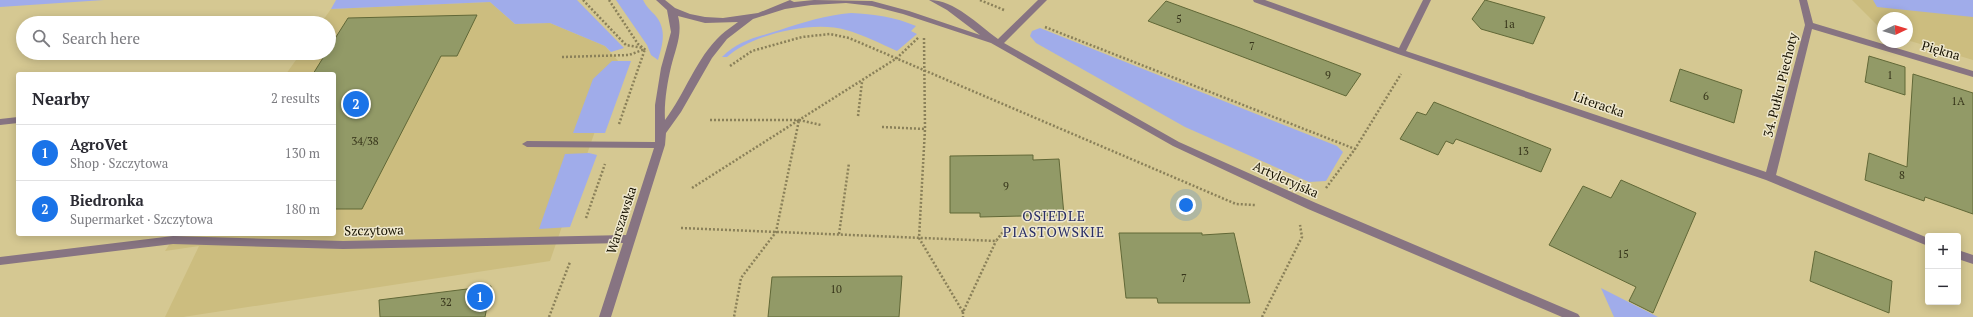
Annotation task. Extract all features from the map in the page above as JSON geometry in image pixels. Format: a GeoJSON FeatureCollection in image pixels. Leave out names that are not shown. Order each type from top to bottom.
{"type":"FeatureCollection","features":[{"type":"Feature","properties":{"kind":"street"},"geometry":{"type":"LineString","coordinates":[[660,0],[672,9],[687,16],[706,20],[749,18],[785,6],[796,0]]}},
{"type":"Feature","properties":{"kind":"street","name":"Artyleryjska"},"geometry":{"type":"LineString","coordinates":[[933,0],[950,8],[998,44],[1176,144],[1312,206],[1574,317]]}},
{"type":"Feature","properties":{"kind":"street"},"geometry":{"type":"LineString","coordinates":[[998,44],[1043,0]]}},
{"type":"Feature","properties":{"kind":"street","name":"Literacka"},"geometry":{"type":"LineString","coordinates":[[1257,0],[1401,52],[1770,177],[1925,241]]}},
{"type":"Feature","properties":{"kind":"street"},"geometry":{"type":"LineString","coordinates":[[1401,52],[1427,0]]}},
{"type":"Feature","properties":{"kind":"street","name":"34. Pułku Piechoty"},"geometry":{"type":"LineString","coordinates":[[1770,177],[1809,25],[1802,0]]}},
{"type":"Feature","properties":{"kind":"street","name":"Artyleryjska"},"geometry":{"type":"LineString","coordinates":[[785,6],[830,1],[855,1],[896,10],[998,44]]}},
{"type":"Feature","properties":{"kind":"street","name":"Warszawska"},"geometry":{"type":"LineString","coordinates":[[605,317],[660,144],[662,131],[660,107],[666,69],[676,34],[676,22],[672,9]]}},
{"type":"Feature","properties":{"kind":"street","name":"Warszawska"},"geometry":{"type":"LineString","coordinates":[[662,131],[678,110],[708,56],[724,37],[749,18]]}},
{"type":"Feature","properties":{"kind":"street","name":"Piękna"},"geometry":{"type":"LineString","coordinates":[[1809,25],[1973,74]]}},
{"type":"Feature","properties":{"kind":"street"},"geometry":{"type":"LineString","coordinates":[[0,122],[16,120]]}},
{"type":"Feature","properties":{"kind":"street"},"geometry":{"type":"LineString","coordinates":[[527,144],[660,144]]}},
{"type":"Feature","properties":{"kind":"street","name":"Szczytowa"},"geometry":{"type":"LineString","coordinates":[[0,261],[173,240],[343,245],[630,239]]}},
{"type":"Feature","properties":{"kind":"street"},"geometry":{"type":"LineString","coordinates":[[1961,255],[1973,260]]}},
{"type":"Feature","properties":{"kind":"path"},"geometry":{"type":"LineString","coordinates":[[583,0],[626,45],[645,49]]}},
{"type":"Feature","properties":{"kind":"path"},"geometry":{"type":"LineString","coordinates":[[609,0],[638,44],[645,49]]}},
{"type":"Feature","properties":{"kind":"path"},"geometry":{"type":"LineString","coordinates":[[980,0],[1355,148]]}},
{"type":"Feature","properties":{"kind":"path"},"geometry":{"type":"LineString","coordinates":[[692,188],[897,58],[924,32],[925,129],[919,238],[963,312]]}},
{"type":"Feature","properties":{"kind":"path"},"geometry":{"type":"LineString","coordinates":[[816,34],[830,34],[849,38],[1236,204]]}},
{"type":"Feature","properties":{"kind":"path"},"geometry":{"type":"LineString","coordinates":[[562,56],[630,55],[645,49]]}},
{"type":"Feature","properties":{"kind":"path"},"geometry":{"type":"LineString","coordinates":[[550,317],[645,49]]}},
{"type":"Feature","properties":{"kind":"path"},"geometry":{"type":"LineString","coordinates":[[1262,317],[1302,237],[1300,224],[1355,148],[1402,76],[1401,52]]}},
{"type":"Feature","properties":{"kind":"path"},"geometry":{"type":"LineString","coordinates":[[858,116],[862,81]]}},
{"type":"Feature","properties":{"kind":"path"},"geometry":{"type":"LineString","coordinates":[[710,120],[799,120],[821,125]]}},
{"type":"Feature","properties":{"kind":"path"},"geometry":{"type":"LineString","coordinates":[[734,317],[741,278],[776,232],[799,120]]}},
{"type":"Feature","properties":{"kind":"path"},"geometry":{"type":"LineString","coordinates":[[882,127],[925,129]]}},
{"type":"Feature","properties":{"kind":"path"},"geometry":{"type":"LineString","coordinates":[[839,234],[849,163]]}},
{"type":"Feature","properties":{"kind":"path"},"geometry":{"type":"LineString","coordinates":[[681,228],[996,241]]}},
{"type":"Feature","properties":{"kind":"path"},"geometry":{"type":"LineString","coordinates":[[963,317],[963,312],[996,241],[1005,228]]}},
{"type":"Feature","properties":{"kind":"shaded area"},"geometry":{"type":"Polygon","coordinates":[[[0,0],[104,0],[0,7],[0,0]]]}},
{"type":"Feature","properties":{"kind":"shaded area"},"geometry":{"type":"Polygon","coordinates":[[[336,0],[577,0],[624,48],[611,52],[605,46],[550,23],[515,24],[490,2],[331,9],[336,0]]]}},
{"type":"Feature","properties":{"kind":"shaded area"},"geometry":{"type":"Polygon","coordinates":[[[616,0],[643,0],[659,20],[663,31],[663,37],[658,60],[651,55],[647,45],[616,0]]]}},
{"type":"Feature","properties":{"kind":"shaded area"},"geometry":{"type":"Polygon","coordinates":[[[1852,0],[1973,0],[1973,60],[1913,42],[1913,12],[1877,12],[1877,25],[1852,0]]]}},
{"type":"Feature","properties":{"kind":"shaded area"},"geometry":{"type":"Polygon","coordinates":[[[1873,0],[1973,0],[1973,17],[1877,7],[1873,0]]]}},
{"type":"Feature","properties":{"kind":"shaded area"},"geometry":{"type":"Polygon","coordinates":[[[490,2],[515,24],[550,23],[605,46],[619,62],[550,261],[183,317],[165,317],[199,246],[165,251],[175,236],[336,236],[336,72],[287,72],[296,60],[336,60],[336,16],[326,16],[331,9],[490,2]]]}},
{"type":"Feature","properties":{"kind":"shaded area"},"geometry":{"type":"Polygon","coordinates":[[[851,13],[876,15],[900,20],[916,26],[911,31],[917,34],[897,51],[846,30],[832,27],[801,28],[767,36],[738,49],[727,57],[722,57],[728,51],[756,37],[815,19],[851,13]]]}},
{"type":"Feature","properties":{"kind":"shaded area"},"geometry":{"type":"Polygon","coordinates":[[[1040,28],[1337,146],[1343,152],[1326,181],[1309,182],[1185,127],[1036,43],[1030,36],[1032,31],[1040,28]]]}},
{"type":"Feature","properties":{"kind":"shaded area"},"geometry":{"type":"Polygon","coordinates":[[[612,61],[631,61],[605,133],[573,133],[593,79],[612,61]]]}},
{"type":"Feature","properties":{"kind":"shaded area"},"geometry":{"type":"Polygon","coordinates":[[[589,153],[597,155],[570,227],[539,229],[565,154],[589,153]]]}},
{"type":"Feature","properties":{"kind":"shaded area"},"geometry":{"type":"Polygon","coordinates":[[[1601,288],[1658,317],[1614,317],[1601,288]]]}},
{"type":"Feature","properties":{"kind":"building"},"geometry":{"type":"Polygon","coordinates":[[[1485,0],[1545,17],[1533,44],[1481,29],[1472,19],[1485,0]]]}},
{"type":"Feature","properties":{"kind":"building"},"geometry":{"type":"Polygon","coordinates":[[[1166,1],[1361,74],[1346,96],[1148,21],[1166,1]]]}},
{"type":"Feature","properties":{"kind":"building"},"geometry":{"type":"Polygon","coordinates":[[[477,15],[457,56],[441,56],[362,209],[336,209],[336,72],[314,72],[322,60],[336,60],[336,37],[348,18],[477,15]]]}},
{"type":"Feature","properties":{"kind":"building"},"geometry":{"type":"Polygon","coordinates":[[[1869,56],[1905,67],[1905,95],[1865,82],[1869,56]]]}},
{"type":"Feature","properties":{"kind":"building"},"geometry":{"type":"Polygon","coordinates":[[[1680,69],[1742,90],[1734,123],[1670,101],[1680,69]]]}},
{"type":"Feature","properties":{"kind":"building"},"geometry":{"type":"Polygon","coordinates":[[[1913,74],[1973,93],[1973,214],[1925,197],[1924,201],[1865,180],[1869,153],[1907,167],[1913,74]]]}},
{"type":"Feature","properties":{"kind":"building"},"geometry":{"type":"Polygon","coordinates":[[[1434,102],[1551,149],[1541,172],[1456,139],[1453,144],[1446,141],[1438,155],[1400,139],[1417,112],[1426,115],[1434,102]]]}},
{"type":"Feature","properties":{"kind":"building"},"geometry":{"type":"Polygon","coordinates":[[[1033,155],[1033,160],[1059,159],[1064,215],[980,217],[980,213],[950,213],[950,156],[1033,155]]]}},
{"type":"Feature","properties":{"kind":"building"},"geometry":{"type":"Polygon","coordinates":[[[1621,180],[1696,213],[1653,313],[1629,301],[1636,287],[1549,245],[1583,186],[1611,198],[1621,180]]]}},
{"type":"Feature","properties":{"kind":"building"},"geometry":{"type":"Polygon","coordinates":[[[1119,233],[1202,233],[1202,235],[1234,233],[1250,303],[1158,303],[1157,298],[1126,298],[1119,233]]]}},
{"type":"Feature","properties":{"kind":"building"},"geometry":{"type":"Polygon","coordinates":[[[1815,251],[1892,281],[1889,313],[1810,281],[1815,251]]]}},
{"type":"Feature","properties":{"kind":"building"},"geometry":{"type":"Polygon","coordinates":[[[902,276],[899,317],[768,317],[772,277],[902,276]]]}},
{"type":"Feature","properties":{"kind":"building"},"geometry":{"type":"Polygon","coordinates":[[[491,286],[485,317],[380,317],[379,300],[491,286]]]}},
{"type":"Feature","properties":{"kind":"place","name":"Biedronka"},"geometry":{"type":"Point","coordinates":[356,104]}},
{"type":"Feature","properties":{"kind":"place","name":"AgroVet"},"geometry":{"type":"Point","coordinates":[480,297]}},
{"type":"Feature","properties":{"kind":"district","name":"OSIEDLE PIASTOWSKIE"},"geometry":{"type":"Point","coordinates":[1054,224]}}]}
